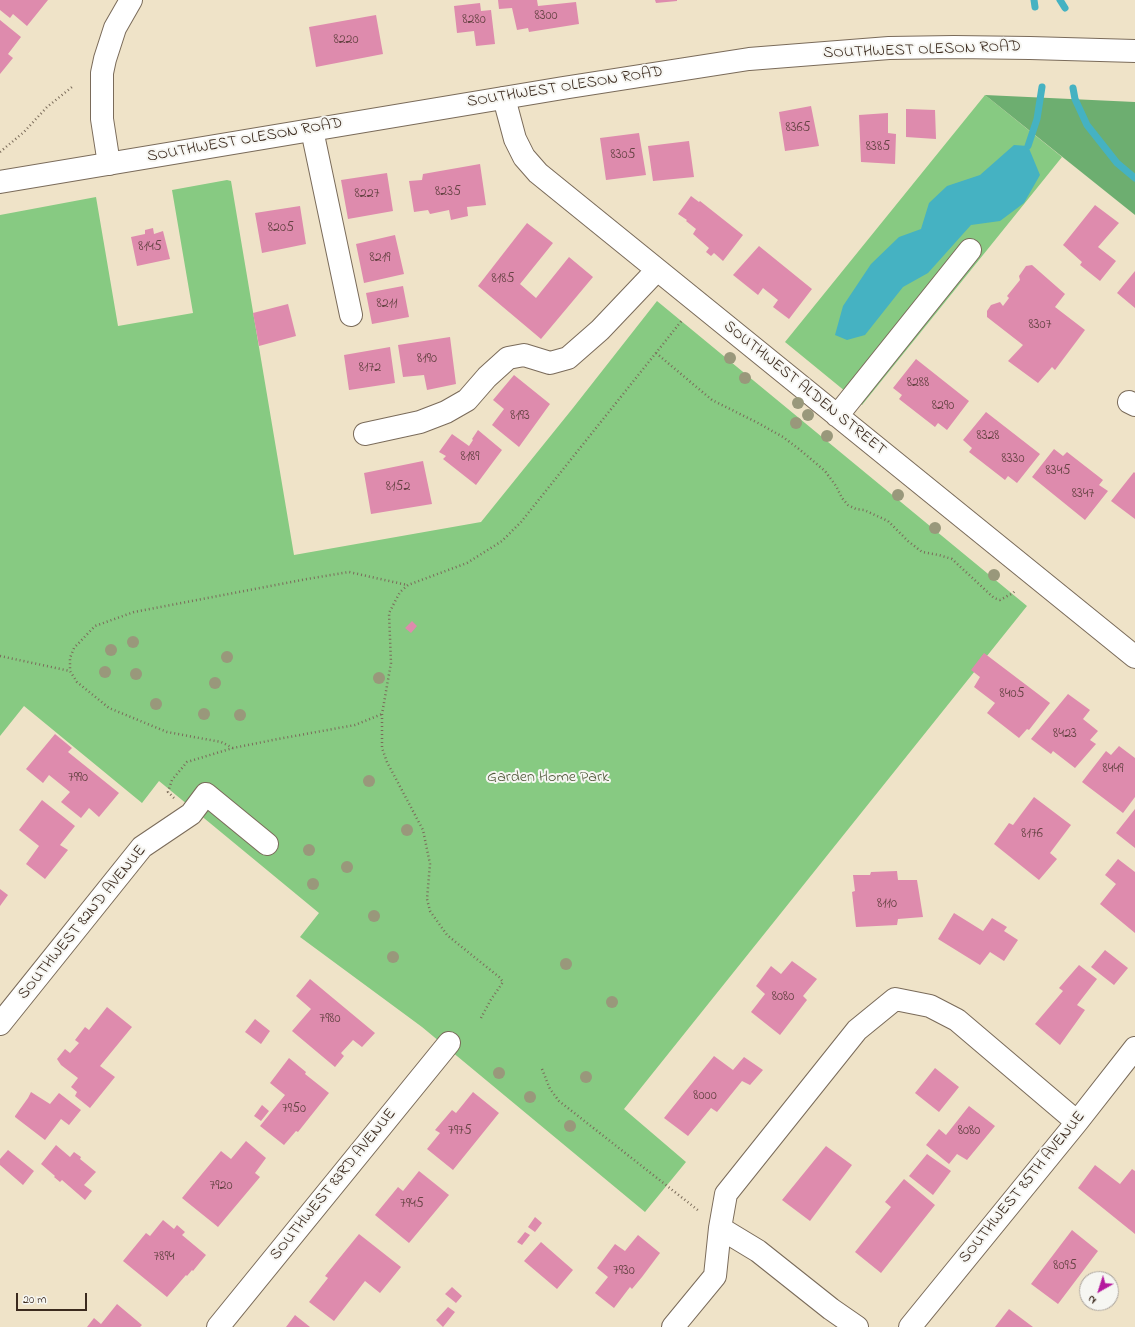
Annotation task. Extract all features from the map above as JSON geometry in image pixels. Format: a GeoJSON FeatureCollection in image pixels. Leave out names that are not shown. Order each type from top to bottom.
{"type":"FeatureCollection","features":[{"type":"Feature","properties":{"kind":"street"},"geometry":{"type":"LineString","coordinates":[[109,164],[102,119],[102,73],[104,59],[115,28],[131,0]]}},
{"type":"Feature","properties":{"kind":"street","name":"SOUTHWEST OLESON ROAD"},"geometry":{"type":"LineString","coordinates":[[0,182],[571,86],[749,59],[889,48],[954,47],[1135,51]]}},
{"type":"Feature","properties":{"kind":"street","name":"SOUTHWEST ALDEN STREET"},"geometry":{"type":"LineString","coordinates":[[504,98],[515,139],[524,157],[538,172],[1135,657]]}},
{"type":"Feature","properties":{"kind":"street"},"geometry":{"type":"LineString","coordinates":[[312,130],[351,315]]}},
{"type":"Feature","properties":{"kind":"street"},"geometry":{"type":"LineString","coordinates":[[837,416],[970,250]]}},
{"type":"Feature","properties":{"kind":"street"},"geometry":{"type":"LineString","coordinates":[[365,434],[420,422],[446,412],[467,400],[487,377],[508,358],[524,355],[550,363],[568,358],[600,330],[657,270]]}},
{"type":"Feature","properties":{"kind":"street","name":"SOUTHWEST 82ND AVENUE"},"geometry":{"type":"LineString","coordinates":[[0,1024],[142,847],[191,814],[206,794],[267,844]]}},
{"type":"Feature","properties":{"kind":"street"},"geometry":{"type":"LineString","coordinates":[[673,1327],[715,1276],[720,1228],[726,1194],[857,1030],[895,999],[930,1006],[957,1020],[1076,1122]]}},
{"type":"Feature","properties":{"kind":"street","name":"SOUTHWEST 83RD AVENUE"},"geometry":{"type":"LineString","coordinates":[[218,1327],[449,1042]]}},
{"type":"Feature","properties":{"kind":"street","name":"SOUTHWEST 85TH AVENUE"},"geometry":{"type":"LineString","coordinates":[[910,1327],[1135,1048]]}},
{"type":"Feature","properties":{"kind":"street"},"geometry":{"type":"LineString","coordinates":[[720,1228],[758,1251],[831,1309],[857,1327]]}},
{"type":"Feature","properties":{"kind":"path"},"geometry":{"type":"LineString","coordinates":[[0,152],[24,132],[47,107],[72,87]]}},
{"type":"Feature","properties":{"kind":"path"},"geometry":{"type":"LineString","coordinates":[[481,1018],[503,982],[499,977],[446,935],[430,911],[426,899],[430,864],[423,830],[387,762],[382,748],[382,714],[391,663],[389,614],[400,592],[408,585],[467,563],[502,541],[521,522],[697,301]]}},
{"type":"Feature","properties":{"kind":"path"},"geometry":{"type":"LineString","coordinates":[[656,353],[712,400],[783,437],[799,449],[825,471],[848,505],[856,509],[864,510],[888,521],[908,541],[922,552],[952,559],[994,598],[1000,600],[1013,593],[1030,572]]}},
{"type":"Feature","properties":{"kind":"path"},"geometry":{"type":"LineString","coordinates":[[233,748],[221,742],[167,732],[109,708],[77,682],[70,671],[70,658],[74,648],[95,626],[134,612],[307,579],[349,572],[408,585]]}},
{"type":"Feature","properties":{"kind":"path"},"geometry":{"type":"LineString","coordinates":[[0,656],[70,671]]}},
{"type":"Feature","properties":{"kind":"path"},"geometry":{"type":"LineString","coordinates":[[191,814],[168,792],[172,780],[187,762],[233,748],[355,725],[382,714]]}},
{"type":"Feature","properties":{"kind":"path"},"geometry":{"type":"LineString","coordinates":[[542,1069],[550,1090],[559,1101],[720,1228]]}},
{"type":"Feature","properties":{"kind":"green space"},"geometry":{"type":"Polygon","coordinates":[[[985,95],[1062,157],[862,405],[785,342],[985,95]]]}},
{"type":"Feature","properties":{"kind":"green space"},"geometry":{"type":"Polygon","coordinates":[[[985,95],[1135,102],[1135,215],[985,95]]]}},
{"type":"Feature","properties":{"kind":"green space","name":"Garden Home Park"},"geometry":{"type":"Polygon","coordinates":[[[227,180],[231,181],[294,555],[481,522],[657,301],[1027,606],[624,1109],[686,1162],[645,1212],[422,1027],[300,937],[319,913],[159,781],[142,803],[24,706],[0,736],[0,215],[96,197],[118,326],[193,313],[172,190],[227,180]]]}},
{"type":"Feature","properties":{"kind":"water"},"geometry":{"type":"Polygon","coordinates":[[[1014,145],[1028,146],[1040,175],[1024,203],[1000,221],[971,225],[928,273],[903,287],[865,335],[847,340],[835,335],[843,306],[871,264],[899,237],[921,229],[929,203],[947,186],[980,175],[1014,145]]]}},
{"type":"Feature","properties":{"kind":"building"},"geometry":{"type":"Polygon","coordinates":[[[0,0],[48,0],[27,26],[13,14],[10,18],[0,10],[0,0]]]}},
{"type":"Feature","properties":{"kind":"building"},"geometry":{"type":"Polygon","coordinates":[[[498,0],[537,0],[538,6],[576,2],[579,24],[529,32],[528,28],[517,30],[512,8],[499,9],[498,0]]]}},
{"type":"Feature","properties":{"kind":"building"},"geometry":{"type":"Polygon","coordinates":[[[655,0],[677,0],[677,1],[656,3],[655,0]]]}},
{"type":"Feature","properties":{"kind":"building"},"geometry":{"type":"Polygon","coordinates":[[[480,3],[481,11],[491,10],[495,44],[476,46],[474,31],[457,33],[454,6],[480,3]]]}},
{"type":"Feature","properties":{"kind":"building"},"geometry":{"type":"Polygon","coordinates":[[[376,15],[383,54],[316,67],[309,27],[376,15]]]}},
{"type":"Feature","properties":{"kind":"building"},"geometry":{"type":"Polygon","coordinates":[[[0,20],[21,37],[8,54],[13,58],[0,74],[0,20]]]}},
{"type":"Feature","properties":{"kind":"building"},"geometry":{"type":"Polygon","coordinates":[[[811,106],[819,146],[785,151],[779,112],[811,106]]]}},
{"type":"Feature","properties":{"kind":"building"},"geometry":{"type":"Polygon","coordinates":[[[906,109],[935,110],[936,139],[906,137],[906,109]]]}},
{"type":"Feature","properties":{"kind":"building"},"geometry":{"type":"Polygon","coordinates":[[[888,113],[888,133],[896,134],[895,164],[861,162],[859,115],[888,113]]]}},
{"type":"Feature","properties":{"kind":"building"},"geometry":{"type":"Polygon","coordinates":[[[639,133],[646,175],[606,180],[600,138],[639,133]]]}},
{"type":"Feature","properties":{"kind":"building"},"geometry":{"type":"Polygon","coordinates":[[[689,141],[694,177],[653,181],[648,146],[689,141]]]}},
{"type":"Feature","properties":{"kind":"building"},"geometry":{"type":"Polygon","coordinates":[[[480,164],[486,205],[467,207],[468,216],[451,220],[449,210],[430,214],[428,210],[414,212],[409,181],[422,180],[423,174],[480,164]]]}},
{"type":"Feature","properties":{"kind":"building"},"geometry":{"type":"Polygon","coordinates":[[[387,173],[393,211],[348,219],[341,180],[387,173]]]}},
{"type":"Feature","properties":{"kind":"building"},"geometry":{"type":"Polygon","coordinates":[[[691,196],[699,202],[700,201],[743,235],[723,261],[714,253],[711,256],[706,252],[709,248],[693,234],[696,229],[678,214],[691,196]]]}},
{"type":"Feature","properties":{"kind":"building"},"geometry":{"type":"Polygon","coordinates":[[[1095,205],[1119,223],[1098,247],[1116,261],[1100,281],[1080,265],[1082,262],[1063,245],[1095,205]]]}},
{"type":"Feature","properties":{"kind":"building"},"geometry":{"type":"Polygon","coordinates":[[[300,206],[306,244],[262,253],[255,213],[300,206]]]}},
{"type":"Feature","properties":{"kind":"building"},"geometry":{"type":"Polygon","coordinates":[[[527,223],[553,243],[520,284],[536,298],[569,257],[593,277],[541,339],[478,286],[527,223]]]}},
{"type":"Feature","properties":{"kind":"building"},"geometry":{"type":"Polygon","coordinates":[[[153,228],[154,234],[163,231],[170,259],[137,266],[131,237],[145,234],[145,230],[153,228]]]}},
{"type":"Feature","properties":{"kind":"building"},"geometry":{"type":"Polygon","coordinates":[[[395,235],[404,274],[364,283],[356,244],[395,235]]]}},
{"type":"Feature","properties":{"kind":"building"},"geometry":{"type":"Polygon","coordinates":[[[759,246],[812,289],[789,319],[773,307],[778,300],[763,288],[758,295],[733,275],[759,246]]]}},
{"type":"Feature","properties":{"kind":"building"},"geometry":{"type":"Polygon","coordinates":[[[1032,265],[1065,294],[1055,307],[1085,330],[1055,370],[1052,367],[1038,383],[1008,361],[1023,345],[987,317],[987,311],[991,305],[1000,302],[1003,306],[1009,298],[1007,296],[1020,280],[1019,276],[1026,266],[1032,265]]]}},
{"type":"Feature","properties":{"kind":"building"},"geometry":{"type":"Polygon","coordinates":[[[1135,271],[1135,308],[1117,293],[1135,271]]]}},
{"type":"Feature","properties":{"kind":"building"},"geometry":{"type":"Polygon","coordinates":[[[403,286],[409,317],[372,324],[366,293],[403,286]]]}},
{"type":"Feature","properties":{"kind":"building"},"geometry":{"type":"Polygon","coordinates":[[[288,304],[296,336],[259,346],[253,313],[288,304]]]}},
{"type":"Feature","properties":{"kind":"building"},"geometry":{"type":"Polygon","coordinates":[[[450,337],[456,384],[427,390],[424,375],[403,377],[398,345],[450,337]]]}},
{"type":"Feature","properties":{"kind":"building"},"geometry":{"type":"Polygon","coordinates":[[[390,347],[395,383],[349,390],[344,355],[390,347]]]}},
{"type":"Feature","properties":{"kind":"building"},"geometry":{"type":"Polygon","coordinates":[[[916,359],[969,401],[947,430],[938,423],[935,427],[899,399],[902,395],[893,388],[916,359]]]}},
{"type":"Feature","properties":{"kind":"building"},"geometry":{"type":"Polygon","coordinates":[[[514,375],[550,404],[519,447],[492,425],[504,409],[493,400],[514,375]]]}},
{"type":"Feature","properties":{"kind":"building"},"geometry":{"type":"Polygon","coordinates":[[[986,412],[1040,454],[1017,483],[1008,476],[1005,480],[969,452],[972,448],[963,440],[986,412]]]}},
{"type":"Feature","properties":{"kind":"building"},"geometry":{"type":"Polygon","coordinates":[[[478,430],[502,450],[476,485],[443,459],[446,456],[439,452],[452,434],[469,446],[478,430]]]}},
{"type":"Feature","properties":{"kind":"building"},"geometry":{"type":"Polygon","coordinates":[[[1054,449],[1063,456],[1067,452],[1103,480],[1099,485],[1108,491],[1085,520],[1032,477],[1054,449]]]}},
{"type":"Feature","properties":{"kind":"building"},"geometry":{"type":"Polygon","coordinates":[[[423,461],[432,504],[371,514],[364,473],[423,461]]]}},
{"type":"Feature","properties":{"kind":"building"},"geometry":{"type":"Polygon","coordinates":[[[1134,472],[1135,473],[1135,519],[1111,501],[1134,472]]]}},
{"type":"Feature","properties":{"kind":"building"},"geometry":{"type":"Polygon","coordinates":[[[412,621],[417,626],[411,633],[405,628],[412,621]]]}},
{"type":"Feature","properties":{"kind":"building"},"geometry":{"type":"Polygon","coordinates":[[[984,653],[1050,703],[1029,730],[1027,729],[1019,738],[987,713],[995,703],[974,687],[980,677],[971,670],[984,653]]]}},
{"type":"Feature","properties":{"kind":"building"},"geometry":{"type":"Polygon","coordinates":[[[1068,694],[1090,710],[1083,719],[1098,731],[1090,740],[1096,744],[1075,768],[1053,751],[1051,754],[1031,739],[1068,694]]]}},
{"type":"Feature","properties":{"kind":"building"},"geometry":{"type":"Polygon","coordinates":[[[55,734],[72,748],[68,752],[119,793],[99,817],[89,808],[81,818],[61,802],[70,792],[49,775],[43,783],[26,769],[55,734]]]}},
{"type":"Feature","properties":{"kind":"building"},"geometry":{"type":"Polygon","coordinates":[[[1119,746],[1135,758],[1135,797],[1123,813],[1082,782],[1106,751],[1111,755],[1119,746]]]}},
{"type":"Feature","properties":{"kind":"building"},"geometry":{"type":"Polygon","coordinates":[[[1034,797],[1071,825],[1050,853],[1057,859],[1039,880],[994,844],[1009,823],[1013,825],[1034,797]]]}},
{"type":"Feature","properties":{"kind":"building"},"geometry":{"type":"Polygon","coordinates":[[[42,800],[75,826],[60,845],[68,850],[45,879],[26,864],[39,846],[19,830],[42,800]]]}},
{"type":"Feature","properties":{"kind":"building"},"geometry":{"type":"Polygon","coordinates":[[[1135,809],[1135,848],[1116,833],[1135,809]]]}},
{"type":"Feature","properties":{"kind":"building"},"geometry":{"type":"Polygon","coordinates":[[[1118,859],[1135,872],[1135,933],[1100,904],[1116,884],[1105,875],[1118,859]]]}},
{"type":"Feature","properties":{"kind":"building"},"geometry":{"type":"Polygon","coordinates":[[[897,871],[898,880],[917,880],[923,917],[898,919],[897,925],[856,927],[852,892],[855,891],[853,875],[870,875],[871,872],[897,871]]]}},
{"type":"Feature","properties":{"kind":"building"},"geometry":{"type":"Polygon","coordinates":[[[0,889],[8,895],[0,906],[0,889]]]}},
{"type":"Feature","properties":{"kind":"building"},"geometry":{"type":"Polygon","coordinates":[[[954,913],[983,931],[992,918],[1007,927],[1004,931],[1018,940],[1004,961],[990,952],[980,965],[938,939],[954,913]]]}},
{"type":"Feature","properties":{"kind":"building"},"geometry":{"type":"Polygon","coordinates":[[[1105,950],[1128,968],[1114,985],[1091,967],[1105,950]]]}},
{"type":"Feature","properties":{"kind":"building"},"geometry":{"type":"Polygon","coordinates":[[[792,961],[817,979],[803,996],[807,1000],[780,1035],[751,1012],[765,994],[756,986],[771,966],[781,974],[792,961]]]}},
{"type":"Feature","properties":{"kind":"building"},"geometry":{"type":"Polygon","coordinates":[[[1079,965],[1097,979],[1077,1005],[1085,1010],[1060,1045],[1035,1024],[1063,991],[1059,988],[1079,965]]]}},
{"type":"Feature","properties":{"kind":"building"},"geometry":{"type":"Polygon","coordinates":[[[310,979],[375,1033],[362,1047],[353,1040],[341,1053],[344,1056],[335,1067],[292,1031],[311,1009],[296,996],[310,979]]]}},
{"type":"Feature","properties":{"kind":"building"},"geometry":{"type":"Polygon","coordinates":[[[107,1007],[132,1027],[100,1066],[115,1077],[90,1108],[75,1096],[77,1092],[71,1087],[78,1078],[61,1065],[57,1059],[65,1049],[70,1053],[79,1043],[75,1040],[85,1027],[89,1030],[107,1007]]]}},
{"type":"Feature","properties":{"kind":"building"},"geometry":{"type":"Polygon","coordinates":[[[255,1019],[270,1031],[261,1044],[245,1032],[255,1019]]]}},
{"type":"Feature","properties":{"kind":"building"},"geometry":{"type":"Polygon","coordinates":[[[714,1056],[733,1070],[744,1057],[763,1070],[750,1085],[742,1081],[717,1112],[711,1108],[688,1136],[664,1118],[714,1056]]]}},
{"type":"Feature","properties":{"kind":"building"},"geometry":{"type":"Polygon","coordinates":[[[289,1058],[306,1072],[305,1074],[329,1093],[298,1132],[296,1131],[284,1145],[260,1126],[285,1095],[270,1083],[289,1058]]]}},
{"type":"Feature","properties":{"kind":"building"},"geometry":{"type":"Polygon","coordinates":[[[935,1068],[959,1087],[939,1112],[915,1093],[935,1068]]]}},
{"type":"Feature","properties":{"kind":"building"},"geometry":{"type":"Polygon","coordinates":[[[31,1092],[50,1104],[59,1093],[81,1110],[69,1125],[61,1119],[45,1140],[15,1117],[31,1092]]]}},
{"type":"Feature","properties":{"kind":"building"},"geometry":{"type":"Polygon","coordinates":[[[473,1092],[499,1113],[453,1170],[427,1149],[440,1133],[435,1130],[452,1110],[456,1113],[473,1092]]]}},
{"type":"Feature","properties":{"kind":"building"},"geometry":{"type":"Polygon","coordinates":[[[262,1105],[269,1111],[261,1121],[254,1116],[262,1105]]]}},
{"type":"Feature","properties":{"kind":"building"},"geometry":{"type":"Polygon","coordinates":[[[969,1106],[995,1126],[967,1160],[957,1154],[949,1164],[926,1145],[939,1129],[946,1135],[969,1106]]]}},
{"type":"Feature","properties":{"kind":"building"},"geometry":{"type":"Polygon","coordinates":[[[246,1141],[266,1158],[255,1173],[260,1177],[218,1227],[182,1198],[221,1151],[231,1159],[246,1141]]]}},
{"type":"Feature","properties":{"kind":"building"},"geometry":{"type":"Polygon","coordinates":[[[56,1145],[70,1157],[74,1152],[96,1172],[84,1185],[92,1191],[85,1200],[62,1180],[60,1182],[41,1164],[56,1145]]]}},
{"type":"Feature","properties":{"kind":"building"},"geometry":{"type":"Polygon","coordinates":[[[826,1146],[852,1165],[810,1221],[782,1200],[826,1146]]]}},
{"type":"Feature","properties":{"kind":"building"},"geometry":{"type":"Polygon","coordinates":[[[8,1150],[34,1171],[23,1185],[0,1165],[0,1159],[8,1150]]]}},
{"type":"Feature","properties":{"kind":"building"},"geometry":{"type":"Polygon","coordinates":[[[927,1154],[951,1171],[933,1195],[909,1176],[927,1154]]]}},
{"type":"Feature","properties":{"kind":"building"},"geometry":{"type":"Polygon","coordinates":[[[1095,1165],[1120,1184],[1132,1169],[1135,1171],[1135,1234],[1078,1188],[1095,1165]]]}},
{"type":"Feature","properties":{"kind":"building"},"geometry":{"type":"Polygon","coordinates":[[[419,1171],[449,1195],[409,1243],[375,1215],[398,1187],[403,1191],[419,1171]]]}},
{"type":"Feature","properties":{"kind":"building"},"geometry":{"type":"Polygon","coordinates":[[[904,1179],[935,1205],[881,1273],[855,1252],[891,1207],[885,1202],[904,1179]]]}},
{"type":"Feature","properties":{"kind":"building"},"geometry":{"type":"Polygon","coordinates":[[[535,1217],[542,1223],[535,1232],[528,1227],[535,1217]]]}},
{"type":"Feature","properties":{"kind":"building"},"geometry":{"type":"Polygon","coordinates":[[[163,1220],[174,1229],[177,1225],[185,1232],[182,1235],[206,1255],[193,1271],[192,1270],[187,1276],[186,1275],[167,1297],[123,1261],[146,1233],[150,1236],[163,1220]]]}},
{"type":"Feature","properties":{"kind":"building"},"geometry":{"type":"Polygon","coordinates":[[[1072,1230],[1098,1251],[1083,1271],[1079,1271],[1079,1276],[1058,1304],[1031,1284],[1072,1230]]]}},
{"type":"Feature","properties":{"kind":"building"},"geometry":{"type":"Polygon","coordinates":[[[525,1232],[530,1235],[522,1245],[517,1242],[525,1232]]]}},
{"type":"Feature","properties":{"kind":"building"},"geometry":{"type":"Polygon","coordinates":[[[359,1234],[401,1267],[380,1293],[365,1281],[334,1321],[309,1302],[328,1278],[325,1276],[359,1234]]]}},
{"type":"Feature","properties":{"kind":"building"},"geometry":{"type":"Polygon","coordinates":[[[638,1235],[660,1253],[632,1289],[630,1287],[614,1308],[595,1293],[608,1277],[597,1268],[615,1244],[625,1251],[638,1235]]]}},
{"type":"Feature","properties":{"kind":"building"},"geometry":{"type":"Polygon","coordinates":[[[541,1242],[573,1270],[557,1289],[524,1261],[541,1242]]]}},
{"type":"Feature","properties":{"kind":"building"},"geometry":{"type":"Polygon","coordinates":[[[452,1287],[462,1296],[456,1303],[445,1294],[452,1287]]]}},
{"type":"Feature","properties":{"kind":"building"},"geometry":{"type":"Polygon","coordinates":[[[117,1304],[142,1325],[140,1327],[87,1327],[94,1318],[101,1324],[117,1304]]]}},
{"type":"Feature","properties":{"kind":"building"},"geometry":{"type":"Polygon","coordinates":[[[448,1307],[455,1312],[443,1327],[436,1320],[448,1307]]]}},
{"type":"Feature","properties":{"kind":"building"},"geometry":{"type":"Polygon","coordinates":[[[1009,1309],[1033,1327],[995,1327],[1009,1309]]]}},
{"type":"Feature","properties":{"kind":"building"},"geometry":{"type":"Polygon","coordinates":[[[295,1315],[310,1327],[286,1327],[295,1315]]]}},
{"type":"Feature","properties":{"kind":"waterway"},"geometry":{"type":"LineString","coordinates":[[1034,0],[1035,7]]}},
{"type":"Feature","properties":{"kind":"waterway"},"geometry":{"type":"LineString","coordinates":[[1060,0],[1065,8]]}},
{"type":"Feature","properties":{"kind":"waterway"},"geometry":{"type":"LineString","coordinates":[[1028,146],[1037,119],[1042,87]]}},
{"type":"Feature","properties":{"kind":"waterway"},"geometry":{"type":"LineString","coordinates":[[1073,88],[1075,99],[1087,125],[1117,163],[1135,178]]}}]}
